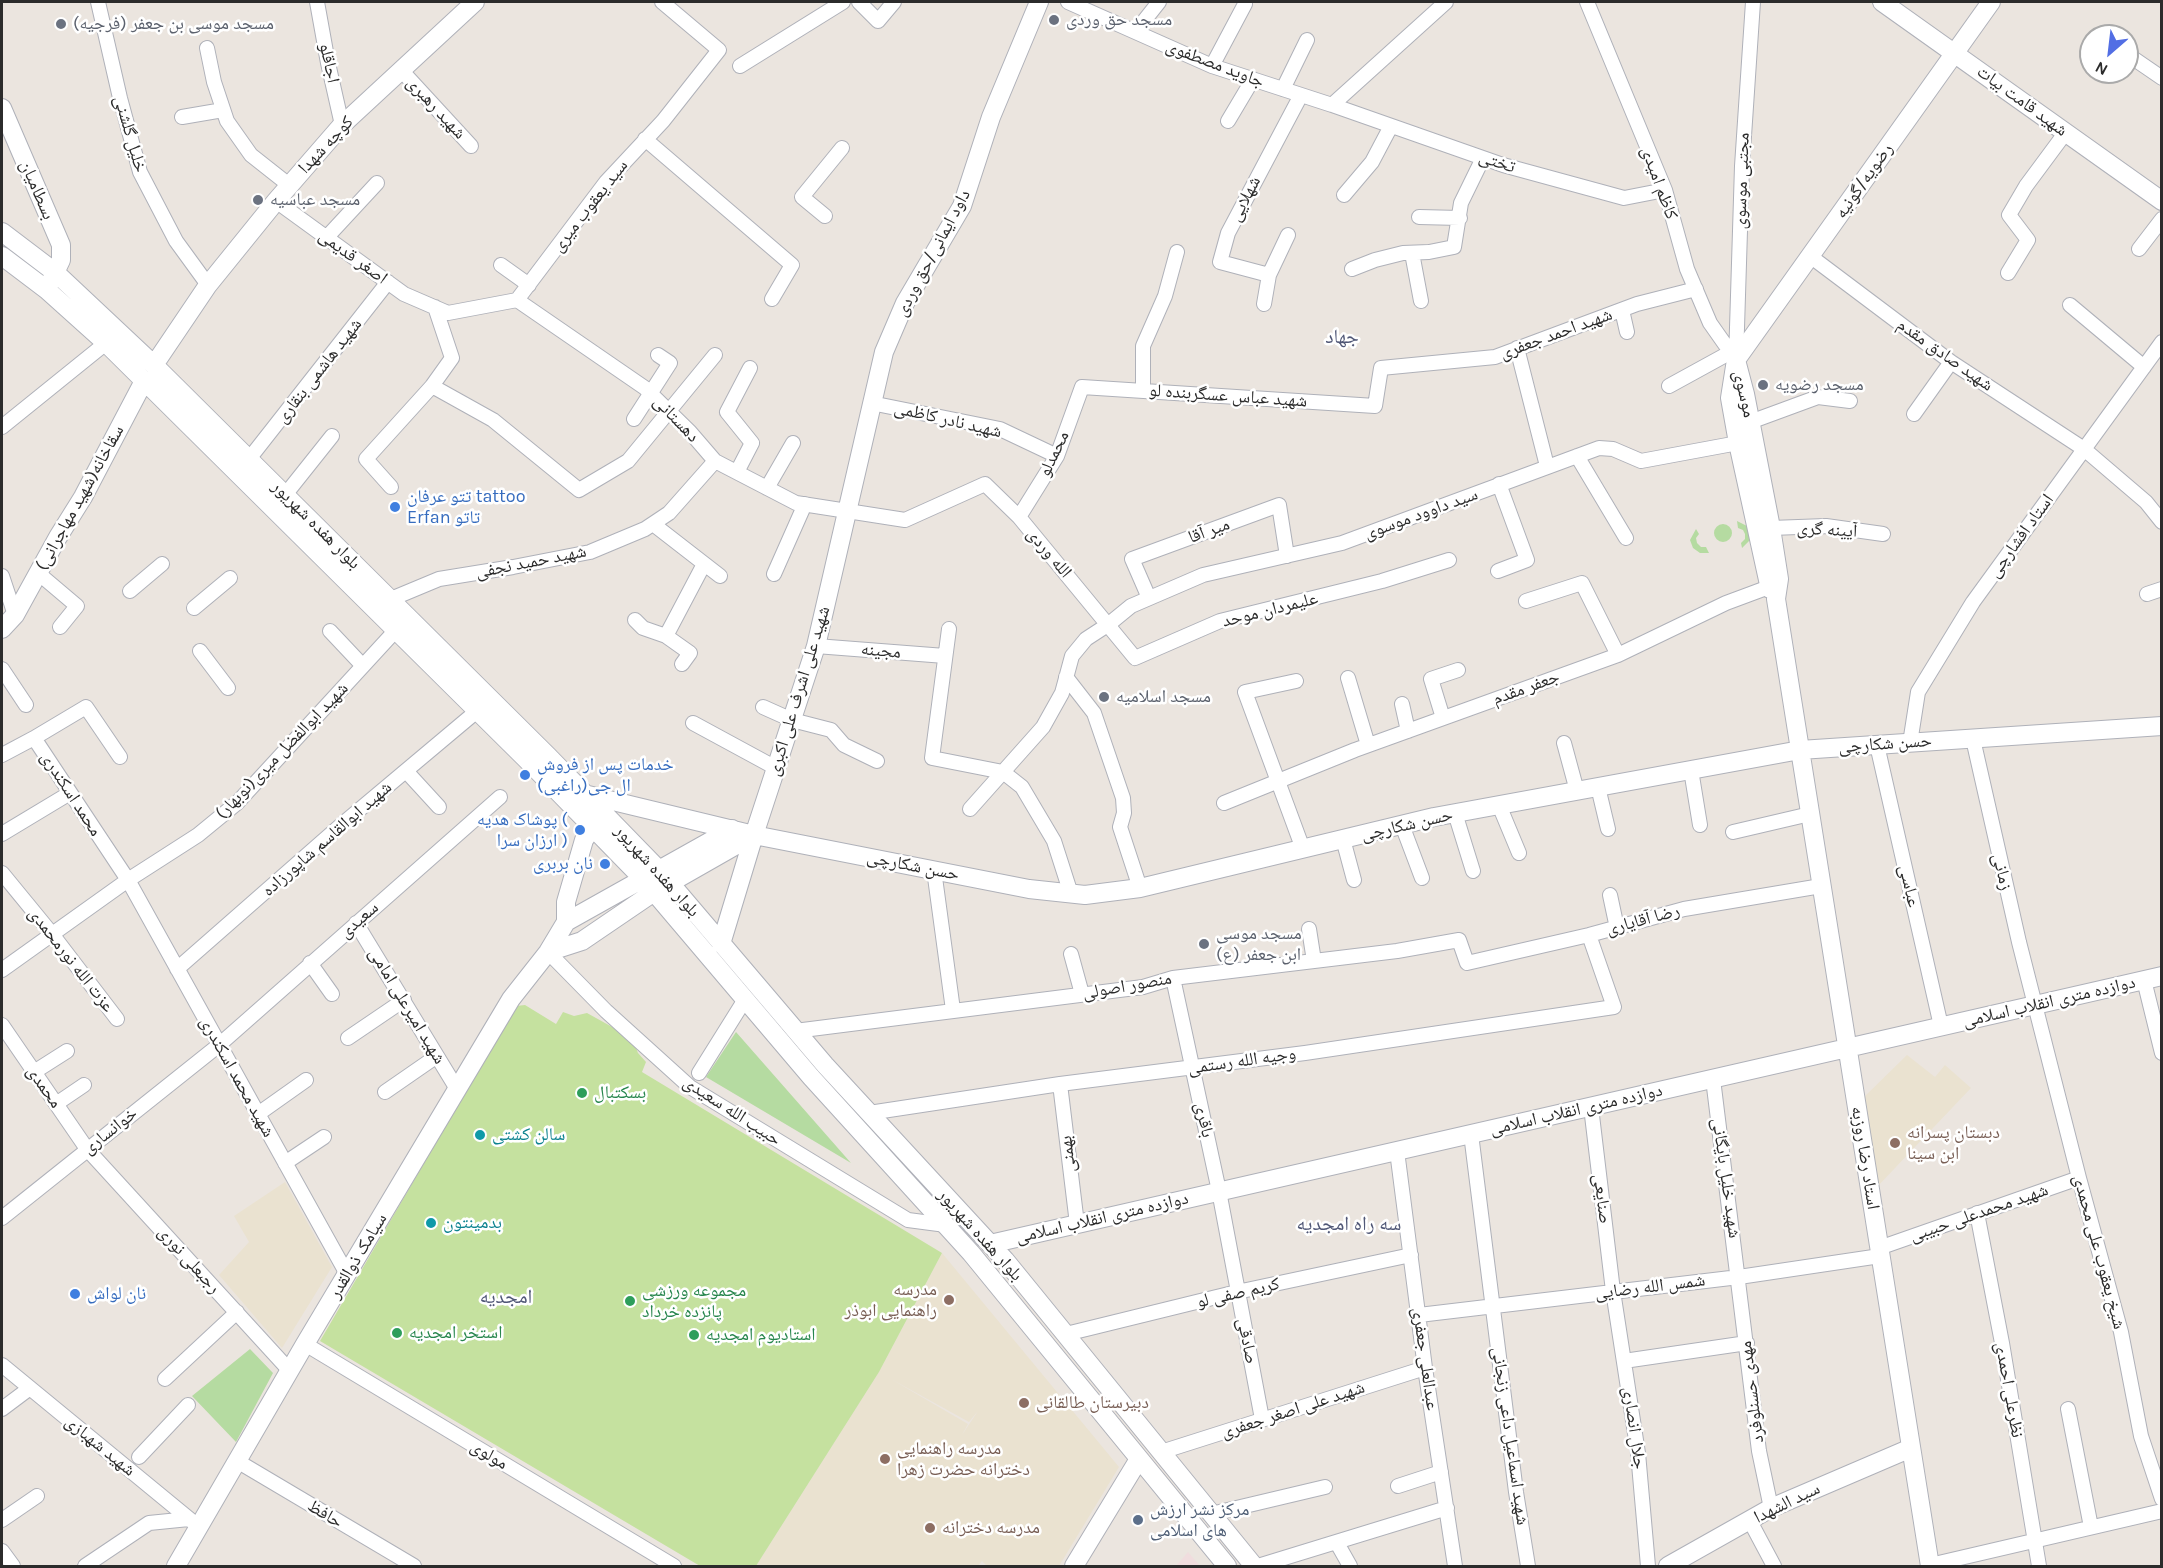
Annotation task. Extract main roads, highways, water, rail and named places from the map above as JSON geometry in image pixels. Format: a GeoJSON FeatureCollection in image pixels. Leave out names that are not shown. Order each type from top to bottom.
{"type":"FeatureCollection","features":[{"type":"Feature","properties":{"kind":"place","name":"مسجد حق وردی"},"geometry":{"type":"Point","coordinates":[1054,20]}},
{"type":"Feature","properties":{"kind":"place","name":"مسجد موسی بن جعفر (فرجیه)"},"geometry":{"type":"Point","coordinates":[61,24]}},
{"type":"Feature","properties":{"kind":"place","name":"مسجد عباسیه"},"geometry":{"type":"Point","coordinates":[258,200]}},
{"type":"Feature","properties":{"kind":"place","name":"مسجد رضویه"},"geometry":{"type":"Point","coordinates":[1763,385]}},
{"type":"Feature","properties":{"kind":"place","name":"تتو عرفان tattoo Erfan تاتو"},"geometry":{"type":"Point","coordinates":[395,507]}},
{"type":"Feature","properties":{"kind":"place","name":"مسجد اسلامیه"},"geometry":{"type":"Point","coordinates":[1104,697]}},
{"type":"Feature","properties":{"kind":"place","name":"خدمات پس از فروش ال جی(راغبی)"},"geometry":{"type":"Point","coordinates":[525,775]}},
{"type":"Feature","properties":{"kind":"place","name":"پوشاک هدیه ( ارزان سرا )"},"geometry":{"type":"Point","coordinates":[580,830]}},
{"type":"Feature","properties":{"kind":"place","name":"نان بربری"},"geometry":{"type":"Point","coordinates":[605,864]}},
{"type":"Feature","properties":{"kind":"place","name":"مسجد موسی ابن جعفر (ع)"},"geometry":{"type":"Point","coordinates":[1204,944]}},
{"type":"Feature","properties":{"kind":"place","name":"بسکتبال"},"geometry":{"type":"Point","coordinates":[582,1093]}},
{"type":"Feature","properties":{"kind":"place","name":"سالن کشتی"},"geometry":{"type":"Point","coordinates":[480,1135]}},
{"type":"Feature","properties":{"kind":"place","name":"دبستان پسرانه ابن سینا"},"geometry":{"type":"Point","coordinates":[1895,1143]}},
{"type":"Feature","properties":{"kind":"place","name":"بدمینتون"},"geometry":{"type":"Point","coordinates":[431,1223]}},
{"type":"Feature","properties":{"kind":"place","name":"نان لواش"},"geometry":{"type":"Point","coordinates":[75,1294]}},
{"type":"Feature","properties":{"kind":"place","name":"مدرسه راهنمایی ابوذر"},"geometry":{"type":"Point","coordinates":[949,1300]}},
{"type":"Feature","properties":{"kind":"place","name":"مجموعه ورزشی پانزده خرداد"},"geometry":{"type":"Point","coordinates":[630,1301]}},
{"type":"Feature","properties":{"kind":"place","name":"استخر امجدیه"},"geometry":{"type":"Point","coordinates":[397,1333]}},
{"type":"Feature","properties":{"kind":"place","name":"استادیوم امجدیه"},"geometry":{"type":"Point","coordinates":[694,1335]}},
{"type":"Feature","properties":{"kind":"place","name":"دبیرستان طالقانی"},"geometry":{"type":"Point","coordinates":[1024,1403]}},
{"type":"Feature","properties":{"kind":"place","name":"مدرسه راهنمایی دخترانه حضرت زهرا"},"geometry":{"type":"Point","coordinates":[885,1459]}},
{"type":"Feature","properties":{"kind":"place","name":"مرکز نشر ارزش های اسلامی"},"geometry":{"type":"Point","coordinates":[1138,1520]}},
{"type":"Feature","properties":{"kind":"place","name":"مدرسه دخترانه"},"geometry":{"type":"Point","coordinates":[930,1528]}},
{"type":"Feature","properties":{"kind":"district","name":"جهاد"},"geometry":{"type":"Point","coordinates":[1342,337]}},
{"type":"Feature","properties":{"kind":"district","name":"سه راه امجدیه"},"geometry":{"type":"Point","coordinates":[1349,1224]}},
{"type":"Feature","properties":{"kind":"district","name":"امجدیه"},"geometry":{"type":"Point","coordinates":[506,1297]}}]}
